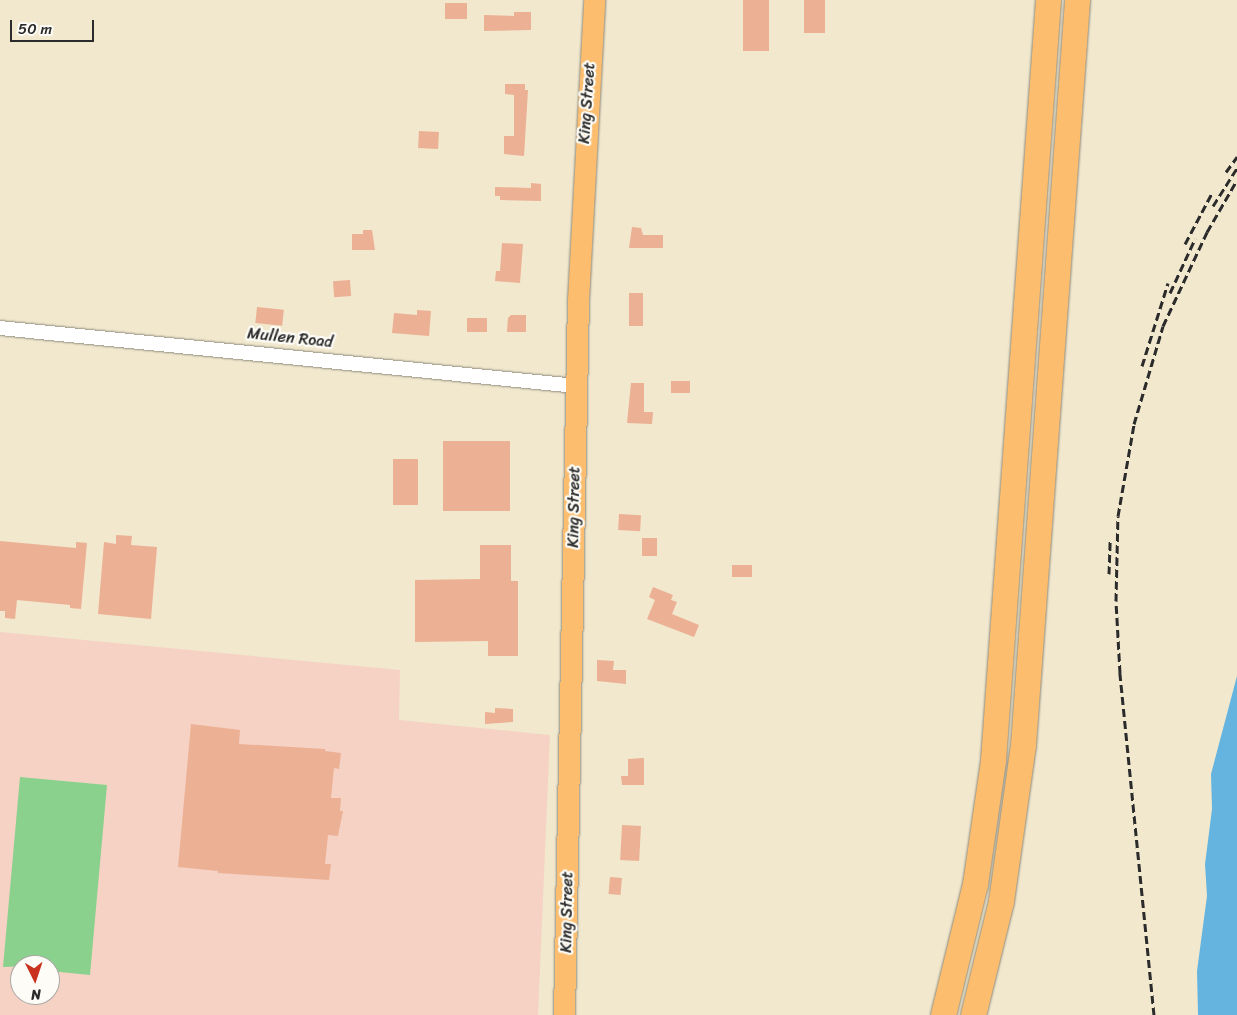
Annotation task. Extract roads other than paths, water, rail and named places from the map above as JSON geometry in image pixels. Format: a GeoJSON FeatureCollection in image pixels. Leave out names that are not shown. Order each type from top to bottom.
{"type":"FeatureCollection","features":[{"type":"Feature","properties":{"kind":"highway"},"geometry":{"type":"LineString","coordinates":[[943,1015],[975,884],[993,760],[1048,0]]}},
{"type":"Feature","properties":{"kind":"highway"},"geometry":{"type":"LineString","coordinates":[[973,1015],[1003,892],[1023,745],[1077,0]]}},
{"type":"Feature","properties":{"kind":"main road","name":"King Street"},"geometry":{"type":"LineString","coordinates":[[564,1015],[576,386],[583,176],[594,0]]}},
{"type":"Feature","properties":{"kind":"street","name":"Mullen Road"},"geometry":{"type":"LineString","coordinates":[[0,328],[576,386]]}},
{"type":"Feature","properties":{"kind":"water"},"geometry":{"type":"Polygon","coordinates":[[[1237,676],[1237,1015],[1198,1015],[1197,971],[1207,896],[1205,864],[1212,809],[1211,774],[1237,676]]]}},
{"type":"Feature","properties":{"kind":"railway"},"geometry":{"type":"LineString","coordinates":[[1226,172],[1237,157]]}},
{"type":"Feature","properties":{"kind":"railway"},"geometry":{"type":"LineString","coordinates":[[1213,206],[1237,168]]}},
{"type":"Feature","properties":{"kind":"railway"},"geometry":{"type":"LineString","coordinates":[[1154,1015],[1120,673],[1116,601],[1118,516],[1134,424],[1163,326],[1207,232],[1237,180]]}},
{"type":"Feature","properties":{"kind":"railway"},"geometry":{"type":"LineString","coordinates":[[1185,244],[1212,193]]}},
{"type":"Feature","properties":{"kind":"railway"},"geometry":{"type":"LineString","coordinates":[[1170,293],[1195,239]]}},
{"type":"Feature","properties":{"kind":"railway"},"geometry":{"type":"LineString","coordinates":[[1142,366],[1168,283]]}},
{"type":"Feature","properties":{"kind":"railway"},"geometry":{"type":"LineString","coordinates":[[1109,574],[1110,539]]}}]}
